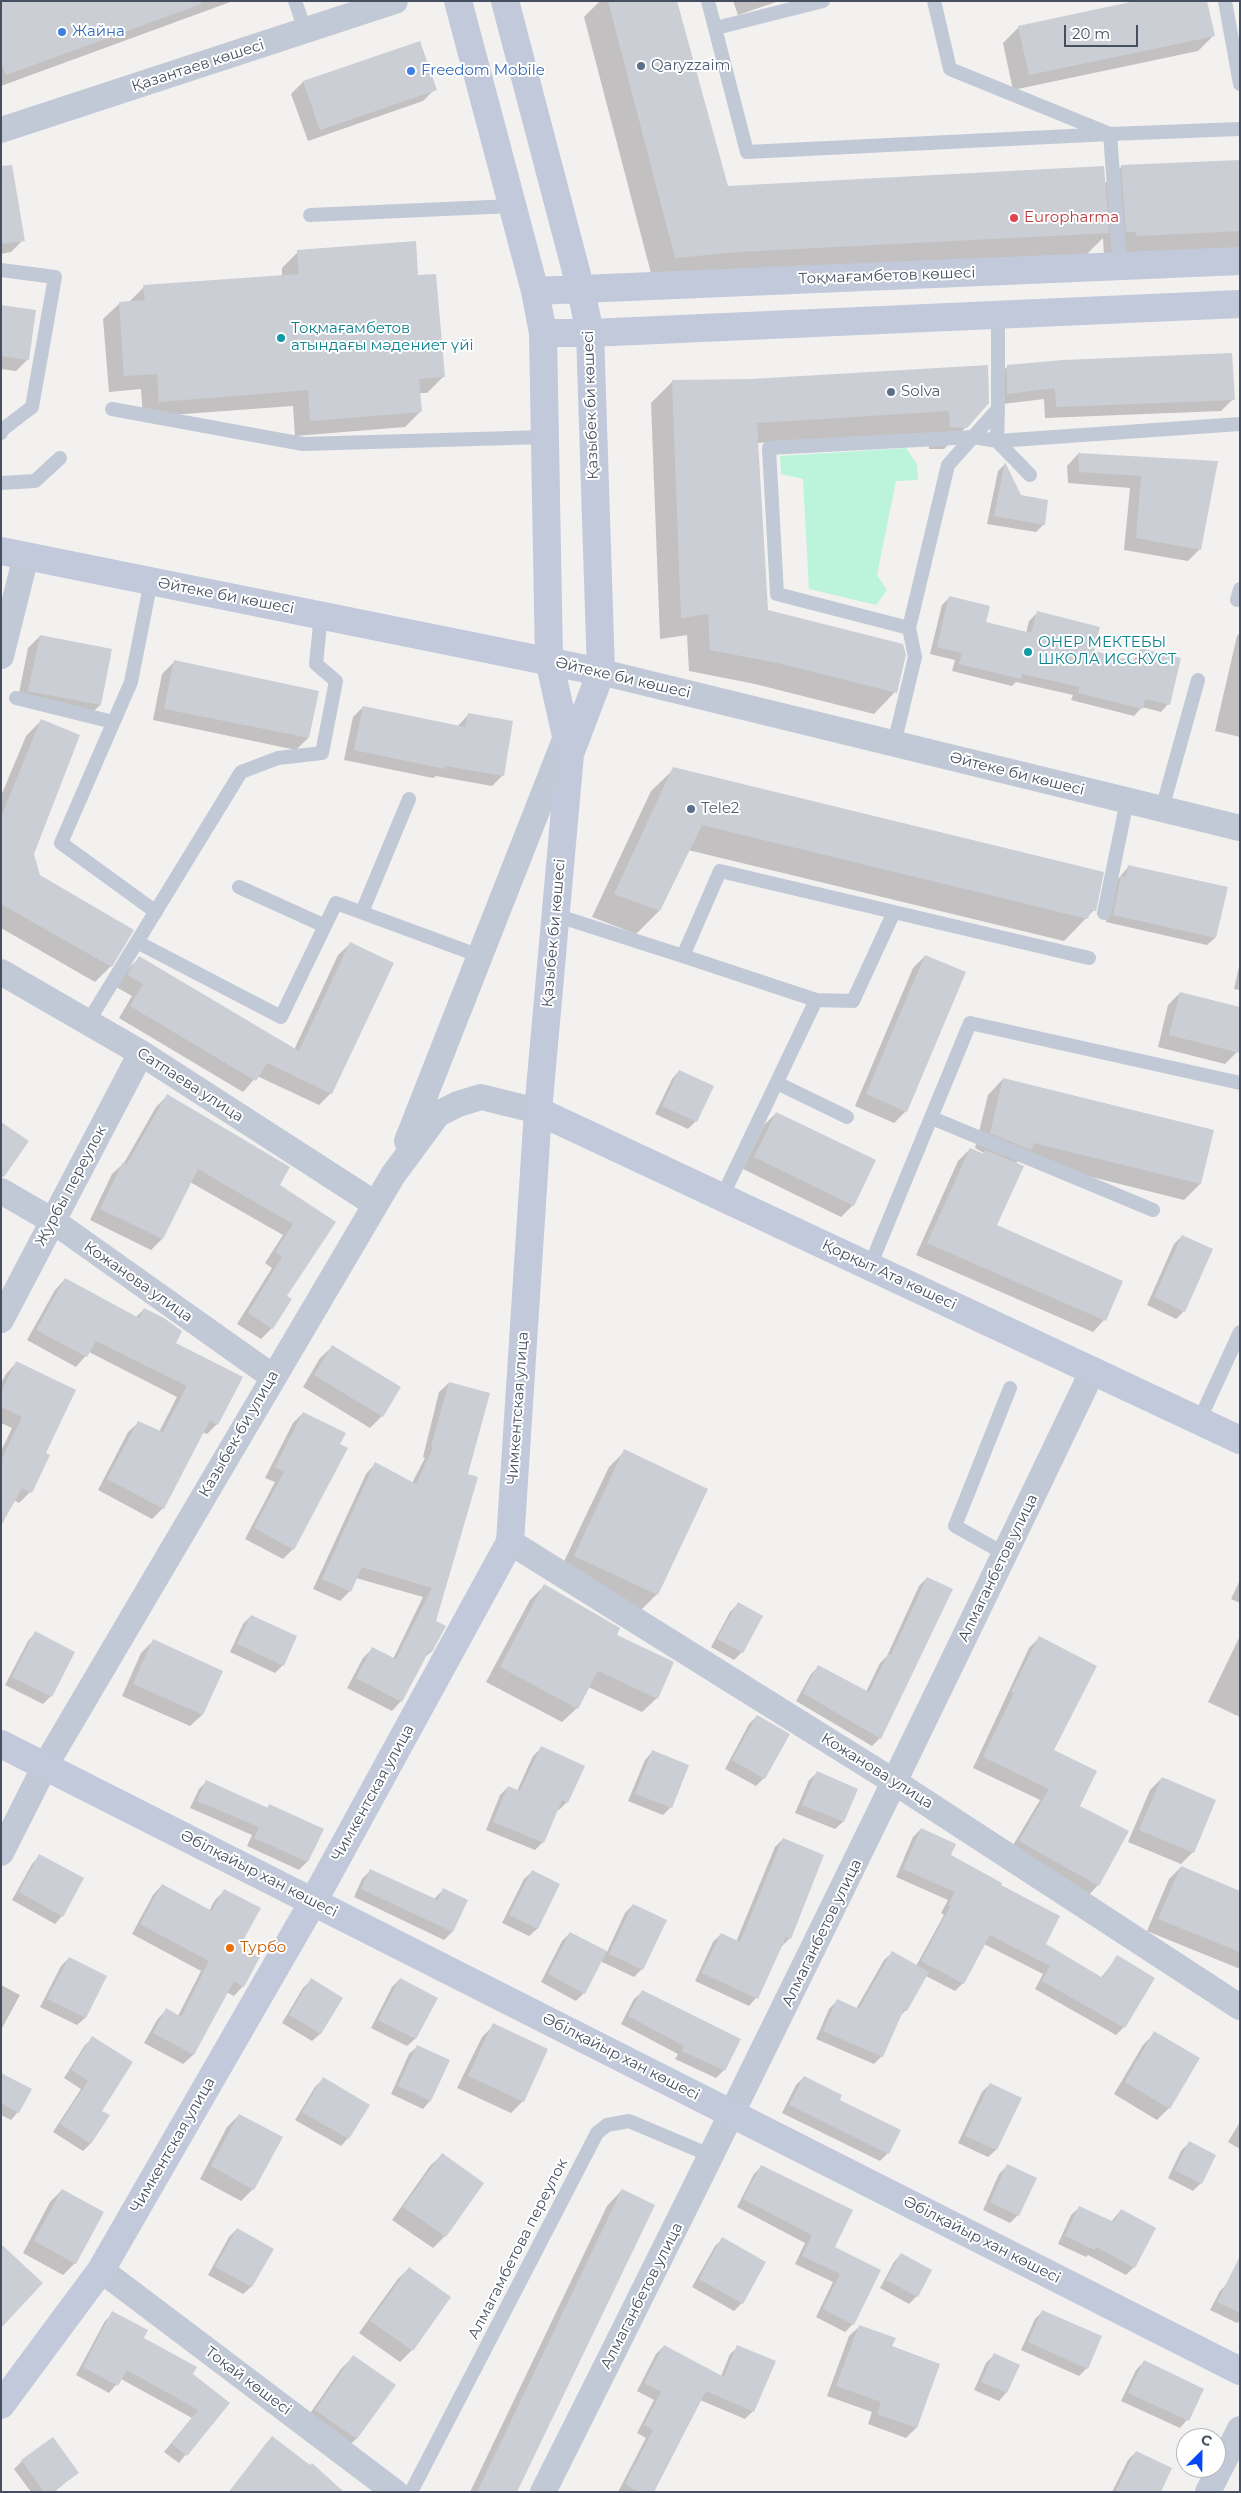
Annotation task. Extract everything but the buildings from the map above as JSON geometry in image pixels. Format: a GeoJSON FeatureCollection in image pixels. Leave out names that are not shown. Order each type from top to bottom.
{"type":"FeatureCollection","features":[{"type":"Feature","properties":{"kind":"street","name":"Қазантаев көшесі"},"geometry":{"type":"LineString","coordinates":[[1,130],[394,1]]}},
{"type":"Feature","properties":{"kind":"street","name":"Қазыбек би көшесі"},"geometry":{"type":"LineString","coordinates":[[458,1],[535,291],[543,333],[549,660],[568,745],[538,1111]]}},
{"type":"Feature","properties":{"kind":"street","name":"Қазыбек би көшесі"},"geometry":{"type":"LineString","coordinates":[[505,1],[581,290],[590,334],[601,672],[568,745]]}},
{"type":"Feature","properties":{"kind":"street","name":"Тоқмағамбетов көшесі"},"geometry":{"type":"LineString","coordinates":[[535,291],[1240,261]]}},
{"type":"Feature","properties":{"kind":"street"},"geometry":{"type":"LineString","coordinates":[[543,333],[590,334],[1240,304]]}},
{"type":"Feature","properties":{"kind":"street"},"geometry":{"type":"LineString","coordinates":[[1,656],[14,553]]}},
{"type":"Feature","properties":{"kind":"street","name":"Әйтеке би көшесі"},"geometry":{"type":"LineString","coordinates":[[14,553],[549,660],[1240,828]]}},
{"type":"Feature","properties":{"kind":"street"},"geometry":{"type":"LineString","coordinates":[[393,1175],[480,956],[568,745]]}},
{"type":"Feature","properties":{"kind":"street","name":"Сатпаева улица"},"geometry":{"type":"LineString","coordinates":[[1,972],[141,1053],[375,1204]]}},
{"type":"Feature","properties":{"kind":"street","name":"Журбы переулок"},"geometry":{"type":"LineString","coordinates":[[1,1320],[141,1053]]}},
{"type":"Feature","properties":{"kind":"street","name":"Казыбек-би улица"},"geometry":{"type":"LineString","coordinates":[[1,1852],[45,1766],[393,1175],[438,1114],[458,1104],[481,1097],[538,1111]]}},
{"type":"Feature","properties":{"kind":"street","name":"Қорқыт Ата көшесі"},"geometry":{"type":"LineString","coordinates":[[538,1111],[1240,1440]]}},
{"type":"Feature","properties":{"kind":"street","name":"Чимкентская улица"},"geometry":{"type":"LineString","coordinates":[[1,2405],[102,2270],[313,1902],[510,1542],[538,1111]]}},
{"type":"Feature","properties":{"kind":"street","name":"Кожанова улица"},"geometry":{"type":"LineString","coordinates":[[1,1191],[53,1221],[273,1377]]}},
{"type":"Feature","properties":{"kind":"street","name":"Алмаганбетов улица"},"geometry":{"type":"LineString","coordinates":[[543,2492],[733,2114],[896,1783],[1093,1370]]}},
{"type":"Feature","properties":{"kind":"street","name":"Кожанова улица"},"geometry":{"type":"LineString","coordinates":[[510,1542],[896,1783],[1240,2007]]}},
{"type":"Feature","properties":{"kind":"street","name":"Әбілқайыр хан көшесі"},"geometry":{"type":"LineString","coordinates":[[1,1744],[1240,2371]]}},
{"type":"Feature","properties":{"kind":"street","name":"Тоқай көшесі"},"geometry":{"type":"LineString","coordinates":[[102,2270],[395,2492]]}},
{"type":"Feature","properties":{"kind":"street"},"geometry":{"type":"LineString","coordinates":[[1208,2492],[1240,2429]]}},
{"type":"Feature","properties":{"kind":"lane"},"geometry":{"type":"LineString","coordinates":[[295,1],[305,30]]}},
{"type":"Feature","properties":{"kind":"lane"},"geometry":{"type":"LineString","coordinates":[[708,1],[747,152],[1240,129]]}},
{"type":"Feature","properties":{"kind":"lane"},"geometry":{"type":"LineString","coordinates":[[716,28],[823,1]]}},
{"type":"Feature","properties":{"kind":"lane"},"geometry":{"type":"LineString","coordinates":[[934,1],[950,69],[1110,134]]}},
{"type":"Feature","properties":{"kind":"lane"},"geometry":{"type":"LineString","coordinates":[[1225,1],[1240,84]]}},
{"type":"Feature","properties":{"kind":"lane"},"geometry":{"type":"LineString","coordinates":[[1110,134],[1120,266]]}},
{"type":"Feature","properties":{"kind":"lane"},"geometry":{"type":"LineString","coordinates":[[310,215],[512,206]]}},
{"type":"Feature","properties":{"kind":"lane"},"geometry":{"type":"LineString","coordinates":[[1,270],[55,277],[32,407],[2,430],[1,433]]}},
{"type":"Feature","properties":{"kind":"lane"},"geometry":{"type":"LineString","coordinates":[[998,315],[997,441],[1030,474]]}},
{"type":"Feature","properties":{"kind":"lane"},"geometry":{"type":"LineString","coordinates":[[112,409],[303,444],[545,437]]}},
{"type":"Feature","properties":{"kind":"lane"},"geometry":{"type":"LineString","coordinates":[[894,744],[915,657],[909,628],[948,466],[998,409]]}},
{"type":"Feature","properties":{"kind":"lane"},"geometry":{"type":"LineString","coordinates":[[909,628],[777,594],[769,448],[974,436],[997,441],[1240,424]]}},
{"type":"Feature","properties":{"kind":"lane"},"geometry":{"type":"LineString","coordinates":[[1,483],[35,481],[60,458]]}},
{"type":"Feature","properties":{"kind":"lane"},"geometry":{"type":"LineString","coordinates":[[151,581],[130,682],[61,843],[156,912]]}},
{"type":"Feature","properties":{"kind":"lane"},"geometry":{"type":"LineString","coordinates":[[88,1022],[241,772],[278,758],[322,753],[336,681],[316,664],[321,615]]}},
{"type":"Feature","properties":{"kind":"lane"},"geometry":{"type":"LineString","coordinates":[[1162,809],[1198,680]]}},
{"type":"Feature","properties":{"kind":"lane"},"geometry":{"type":"LineString","coordinates":[[16,698],[113,722]]}},
{"type":"Feature","properties":{"kind":"lane"},"geometry":{"type":"LineString","coordinates":[[362,912],[409,799]]}},
{"type":"Feature","properties":{"kind":"lane"},"geometry":{"type":"LineString","coordinates":[[1104,913],[1127,801]]}},
{"type":"Feature","properties":{"kind":"lane"},"geometry":{"type":"LineString","coordinates":[[683,956],[720,871],[1089,958]]}},
{"type":"Feature","properties":{"kind":"lane"},"geometry":{"type":"LineString","coordinates":[[239,887],[325,926]]}},
{"type":"Feature","properties":{"kind":"lane"},"geometry":{"type":"LineString","coordinates":[[137,942],[281,1017],[336,902],[480,956]]}},
{"type":"Feature","properties":{"kind":"lane"},"geometry":{"type":"LineString","coordinates":[[555,915],[816,1000],[853,1001],[894,912]]}},
{"type":"Feature","properties":{"kind":"lane"},"geometry":{"type":"LineString","coordinates":[[722,1197],[816,1000]]}},
{"type":"Feature","properties":{"kind":"lane"},"geometry":{"type":"LineString","coordinates":[[870,1266],[970,1024],[1240,1083]]}},
{"type":"Feature","properties":{"kind":"lane"},"geometry":{"type":"LineString","coordinates":[[776,1083],[847,1117]]}},
{"type":"Feature","properties":{"kind":"lane"},"geometry":{"type":"LineString","coordinates":[[932,1118],[1153,1210]]}},
{"type":"Feature","properties":{"kind":"lane"},"geometry":{"type":"LineString","coordinates":[[1199,1421],[1240,1332]]}},
{"type":"Feature","properties":{"kind":"lane"},"geometry":{"type":"LineString","coordinates":[[1005,1554],[955,1526],[1010,1388]]}},
{"type":"Feature","properties":{"kind":"lane","name":"Алмагамбетова переулок"},"geometry":{"type":"LineString","coordinates":[[411,2492],[597,2133],[607,2126],[629,2121],[712,2156]]}},
{"type":"Feature","properties":{"kind":"green space"},"geometry":{"type":"Polygon","coordinates":[[[906,448],[917,464],[918,480],[896,481],[877,575],[887,590],[876,605],[809,589],[803,479],[781,474],[780,456],[906,448]]]}},
{"type":"Feature","properties":{"kind":"place","name":"Жайна"},"geometry":{"type":"Point","coordinates":[62,32]}},
{"type":"Feature","properties":{"kind":"place","name":"Qaryzzaim"},"geometry":{"type":"Point","coordinates":[641,66]}},
{"type":"Feature","properties":{"kind":"place","name":"Freedom Mobile"},"geometry":{"type":"Point","coordinates":[411,71]}},
{"type":"Feature","properties":{"kind":"place","name":"Europharma"},"geometry":{"type":"Point","coordinates":[1014,218]}},
{"type":"Feature","properties":{"kind":"place","name":"Тоқмағамбетов атындағы мәдениет үйі"},"geometry":{"type":"Point","coordinates":[281,338]}},
{"type":"Feature","properties":{"kind":"place","name":"Solva"},"geometry":{"type":"Point","coordinates":[891,392]}},
{"type":"Feature","properties":{"kind":"place","name":"ОНЕР МЕКТЕБЫ ШКОЛА ИССКУСТ"},"geometry":{"type":"Point","coordinates":[1028,652]}},
{"type":"Feature","properties":{"kind":"place","name":"Tele2"},"geometry":{"type":"Point","coordinates":[691,809]}},
{"type":"Feature","properties":{"kind":"place","name":"Турбо"},"geometry":{"type":"Point","coordinates":[230,1948]}}]}
